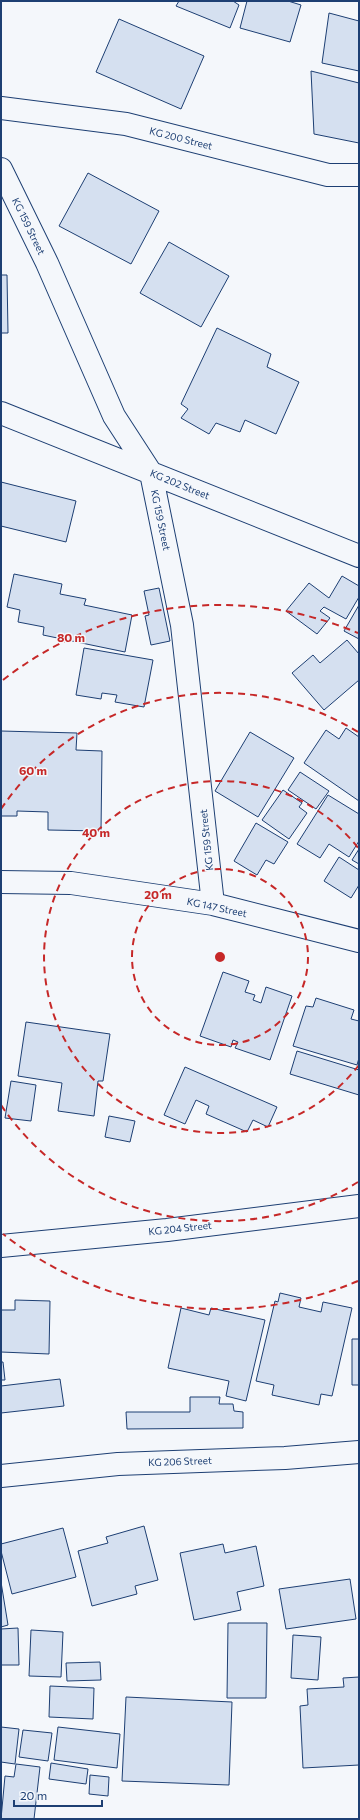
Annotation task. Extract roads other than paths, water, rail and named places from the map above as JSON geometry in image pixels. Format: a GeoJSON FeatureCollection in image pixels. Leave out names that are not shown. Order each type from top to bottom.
{"type":"FeatureCollection","features":[{"type":"Feature","properties":{"kind":"street","name":"KG 200 Street"},"geometry":{"type":"LineString","coordinates":[[1,108],[126,124],[328,175],[359,175]]}},
{"type":"Feature","properties":{"kind":"street","name":"KG 159 Street"},"geometry":{"type":"LineString","coordinates":[[1,169],[47,263],[114,416],[151,473],[182,626],[213,904]]}},
{"type":"Feature","properties":{"kind":"street","name":"KG 202 Street"},"geometry":{"type":"LineString","coordinates":[[1,413],[359,556]]}},
{"type":"Feature","properties":{"kind":"street","name":"KG 147 Street"},"geometry":{"type":"LineString","coordinates":[[1,882],[71,882],[213,904],[359,941]]}},
{"type":"Feature","properties":{"kind":"street","name":"KG 204 Street"},"geometry":{"type":"LineString","coordinates":[[1,1246],[167,1230],[359,1206]]}},
{"type":"Feature","properties":{"kind":"street","name":"KG 206 Street"},"geometry":{"type":"LineString","coordinates":[[1,1476],[118,1464],[284,1458],[359,1452]]}}]}
